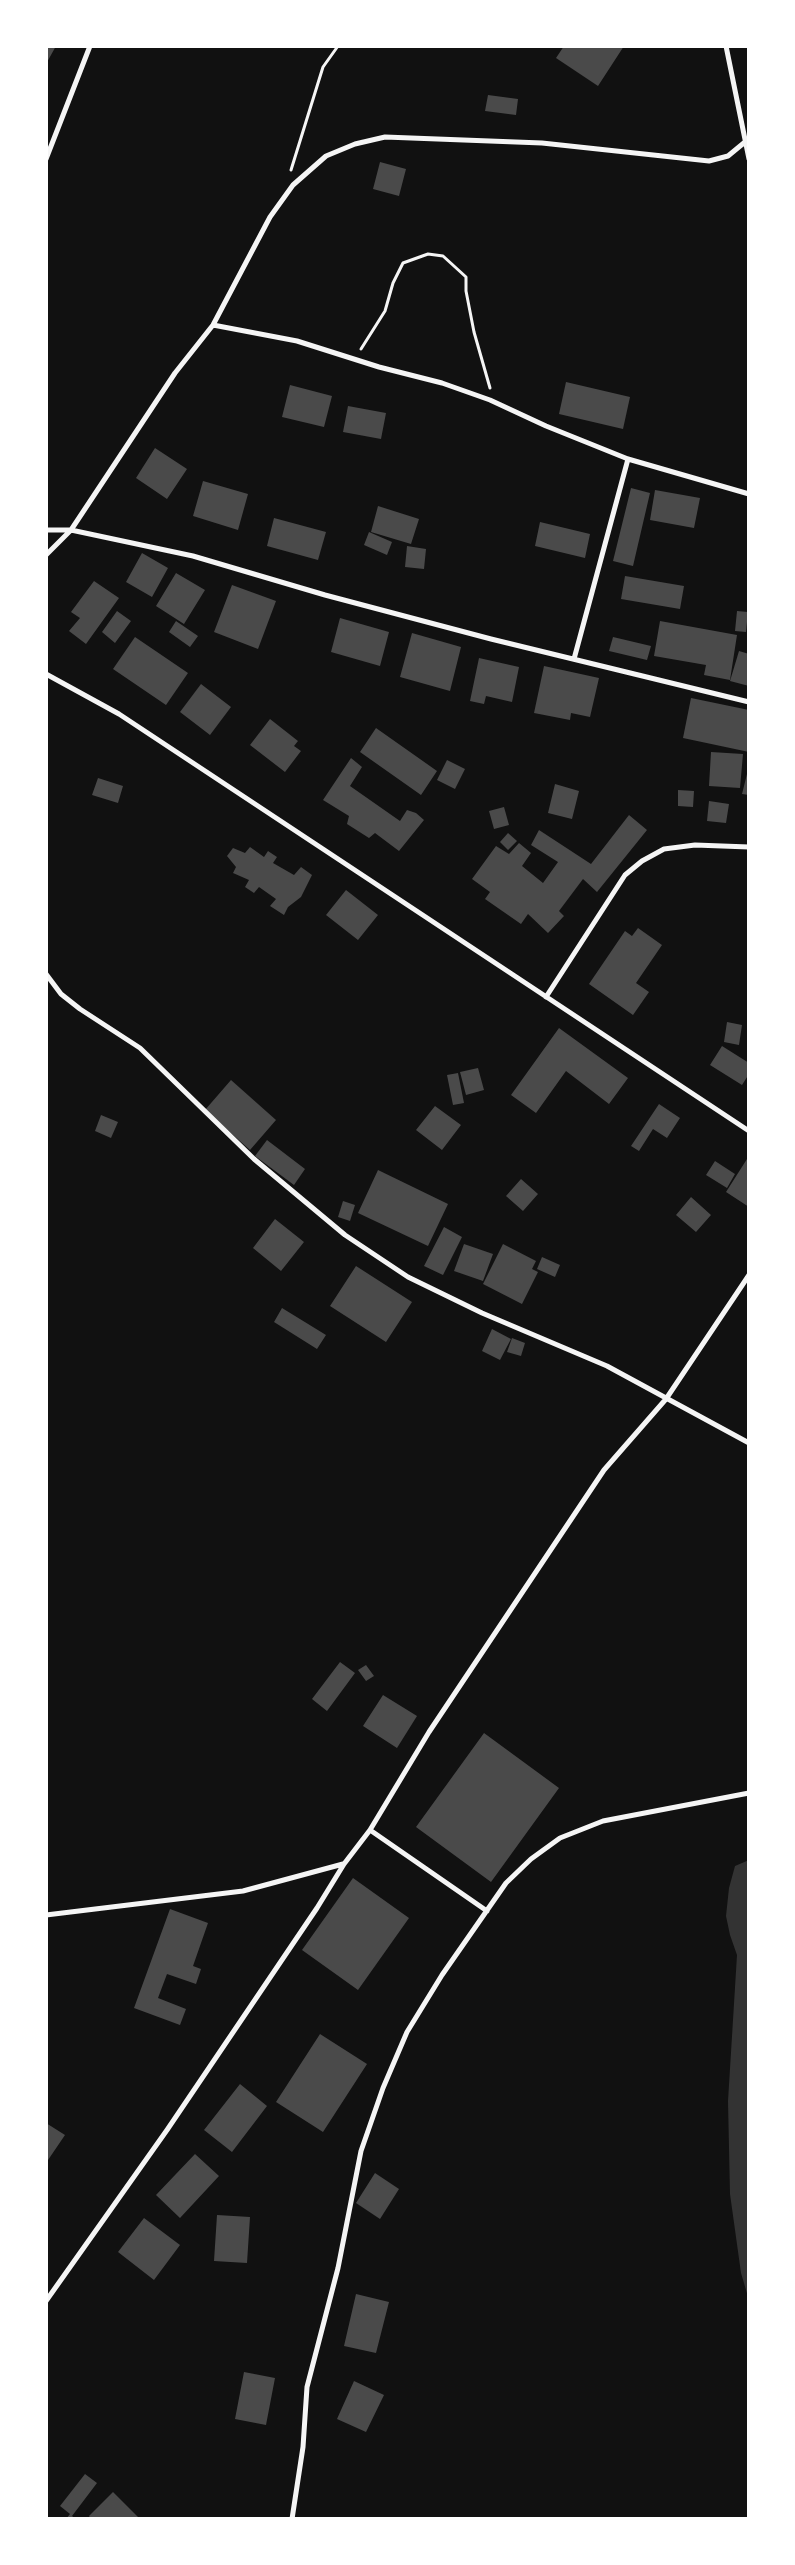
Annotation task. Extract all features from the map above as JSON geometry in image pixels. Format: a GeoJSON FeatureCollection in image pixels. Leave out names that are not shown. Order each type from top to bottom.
{"type":"FeatureCollection","features":[{"type":"Feature","properties":{"kind":"street"},"geometry":{"type":"LineString","coordinates":[[46,158],[90,46]]}},
{"type":"Feature","properties":{"kind":"street"},"geometry":{"type":"LineString","coordinates":[[726,46],[749,158]]}},
{"type":"Feature","properties":{"kind":"street"},"geometry":{"type":"LineString","coordinates":[[46,555],[71,530],[175,373],[213,325],[270,217],[293,185],[326,156],[355,144],[385,137],[542,143],[709,161],[728,156],[746,142]]}},
{"type":"Feature","properties":{"kind":"street"},"geometry":{"type":"LineString","coordinates":[[213,325],[270,334],[442,383],[628,459],[749,494]]}},
{"type":"Feature","properties":{"kind":"street"},"geometry":{"type":"LineString","coordinates":[[574,659],[628,459]]}},
{"type":"Feature","properties":{"kind":"street"},"geometry":{"type":"LineString","coordinates":[[46,530],[71,530],[193,556],[325,595],[749,702]]}},
{"type":"Feature","properties":{"kind":"street"},"geometry":{"type":"LineString","coordinates":[[46,674],[119,714],[749,1131]]}},
{"type":"Feature","properties":{"kind":"street"},"geometry":{"type":"LineString","coordinates":[[546,997],[625,875],[642,860],[664,849],[696,845],[749,847]]}},
{"type":"Feature","properties":{"kind":"street"},"geometry":{"type":"LineString","coordinates":[[46,974],[61,994],[80,1009],[140,1048],[254,1159],[346,1235],[408,1277],[482,1313],[607,1366],[666,1399],[723,1427],[749,1443]]}},
{"type":"Feature","properties":{"kind":"street"},"geometry":{"type":"LineString","coordinates":[[46,2301],[168,2130],[318,1908],[344,1864],[370,1830],[429,1732],[604,1470],[666,1399],[749,1275]]}},
{"type":"Feature","properties":{"kind":"street"},"geometry":{"type":"LineString","coordinates":[[292,2519],[303,2448],[307,2387],[338,2268],[361,2150],[382,2088],[408,2032],[442,1976],[506,1883],[531,1859],[560,1838],[603,1821],[749,1793]]}},
{"type":"Feature","properties":{"kind":"street"},"geometry":{"type":"LineString","coordinates":[[370,1830],[487,1911]]}},
{"type":"Feature","properties":{"kind":"street"},"geometry":{"type":"LineString","coordinates":[[46,1915],[243,1891],[344,1864]]}},
{"type":"Feature","properties":{"kind":"path"},"geometry":{"type":"LineString","coordinates":[[290,174],[323,67],[338,46]]}},
{"type":"Feature","properties":{"kind":"path"},"geometry":{"type":"LineString","coordinates":[[354,358],[377,326],[385,310],[393,283],[403,263],[428,254],[443,256],[466,277],[466,291],[476,340],[491,393],[501,406]]}},
{"type":"Feature","properties":{"kind":"shaded area"},"geometry":{"type":"Polygon","coordinates":[[[749,1860],[749,2300],[741,2273],[730,2194],[728,2101],[737,1955],[726,1916],[729,1888],[735,1866],[749,1860]]]}},
{"type":"Feature","properties":{"kind":"building"},"geometry":{"type":"Polygon","coordinates":[[[46,46],[56,46],[46,64],[46,46]]]}},
{"type":"Feature","properties":{"kind":"building"},"geometry":{"type":"Polygon","coordinates":[[[564,46],[624,46],[598,86],[556,58],[564,46]]]}},
{"type":"Feature","properties":{"kind":"building"},"geometry":{"type":"Polygon","coordinates":[[[488,95],[518,99],[516,115],[485,111],[488,95]]]}},
{"type":"Feature","properties":{"kind":"building"},"geometry":{"type":"Polygon","coordinates":[[[380,162],[406,169],[399,196],[373,189],[380,162]]]}},
{"type":"Feature","properties":{"kind":"building"},"geometry":{"type":"Polygon","coordinates":[[[566,382],[630,397],[623,429],[559,414],[566,382]]]}},
{"type":"Feature","properties":{"kind":"building"},"geometry":{"type":"Polygon","coordinates":[[[290,385],[332,396],[324,427],[282,417],[290,385]]]}},
{"type":"Feature","properties":{"kind":"building"},"geometry":{"type":"Polygon","coordinates":[[[348,406],[386,413],[381,439],[343,432],[348,406]]]}},
{"type":"Feature","properties":{"kind":"building"},"geometry":{"type":"Polygon","coordinates":[[[155,448],[187,469],[167,499],[136,478],[155,448]]]}},
{"type":"Feature","properties":{"kind":"building"},"geometry":{"type":"Polygon","coordinates":[[[203,481],[248,494],[238,530],[193,516],[203,481]]]}},
{"type":"Feature","properties":{"kind":"building"},"geometry":{"type":"Polygon","coordinates":[[[631,488],[650,493],[633,566],[613,561],[631,488]]]}},
{"type":"Feature","properties":{"kind":"building"},"geometry":{"type":"Polygon","coordinates":[[[655,490],[700,498],[694,528],[650,520],[655,490]]]}},
{"type":"Feature","properties":{"kind":"building"},"geometry":{"type":"Polygon","coordinates":[[[378,506],[419,519],[411,544],[371,532],[378,506]]]}},
{"type":"Feature","properties":{"kind":"building"},"geometry":{"type":"Polygon","coordinates":[[[274,518],[326,532],[318,560],[267,546],[274,518]]]}},
{"type":"Feature","properties":{"kind":"building"},"geometry":{"type":"Polygon","coordinates":[[[540,522],[590,534],[585,558],[535,546],[540,522]]]}},
{"type":"Feature","properties":{"kind":"building"},"geometry":{"type":"Polygon","coordinates":[[[369,532],[392,542],[387,555],[364,545],[369,532]]]}},
{"type":"Feature","properties":{"kind":"building"},"geometry":{"type":"Polygon","coordinates":[[[407,546],[426,549],[424,569],[405,567],[407,546]]]}},
{"type":"Feature","properties":{"kind":"building"},"geometry":{"type":"Polygon","coordinates":[[[142,553],[168,568],[152,597],[126,582],[142,553]]]}},
{"type":"Feature","properties":{"kind":"building"},"geometry":{"type":"Polygon","coordinates":[[[176,573],[205,590],[184,624],[156,606],[176,573]]]}},
{"type":"Feature","properties":{"kind":"building"},"geometry":{"type":"Polygon","coordinates":[[[625,576],[684,586],[680,609],[621,599],[625,576]]]}},
{"type":"Feature","properties":{"kind":"building"},"geometry":{"type":"Polygon","coordinates":[[[94,581],[119,598],[86,644],[69,631],[80,618],[71,612],[94,581]]]}},
{"type":"Feature","properties":{"kind":"building"},"geometry":{"type":"Polygon","coordinates":[[[232,585],[276,601],[258,649],[214,632],[232,585]]]}},
{"type":"Feature","properties":{"kind":"building"},"geometry":{"type":"Polygon","coordinates":[[[117,611],[131,621],[115,643],[102,632],[117,611]]]}},
{"type":"Feature","properties":{"kind":"building"},"geometry":{"type":"Polygon","coordinates":[[[737,611],[748,612],[746,632],[735,631],[737,611]]]}},
{"type":"Feature","properties":{"kind":"building"},"geometry":{"type":"Polygon","coordinates":[[[340,618],[389,632],[380,666],[331,652],[340,618]]]}},
{"type":"Feature","properties":{"kind":"building"},"geometry":{"type":"Polygon","coordinates":[[[176,621],[198,636],[190,647],[169,632],[176,621]]]}},
{"type":"Feature","properties":{"kind":"building"},"geometry":{"type":"Polygon","coordinates":[[[660,621],[737,635],[730,680],[704,675],[706,665],[654,656],[660,621]]]}},
{"type":"Feature","properties":{"kind":"building"},"geometry":{"type":"Polygon","coordinates":[[[412,633],[461,647],[450,691],[400,677],[412,633]]]}},
{"type":"Feature","properties":{"kind":"building"},"geometry":{"type":"Polygon","coordinates":[[[135,637],[188,673],[166,705],[113,669],[135,637]]]}},
{"type":"Feature","properties":{"kind":"building"},"geometry":{"type":"Polygon","coordinates":[[[613,637],[651,646],[647,660],[609,651],[613,637]]]}},
{"type":"Feature","properties":{"kind":"building"},"geometry":{"type":"Polygon","coordinates":[[[739,651],[749,654],[749,686],[730,681],[739,651]]]}},
{"type":"Feature","properties":{"kind":"building"},"geometry":{"type":"Polygon","coordinates":[[[479,658],[519,667],[512,702],[486,696],[484,704],[470,701],[479,658]]]}},
{"type":"Feature","properties":{"kind":"building"},"geometry":{"type":"Polygon","coordinates":[[[544,666],[599,678],[590,717],[571,713],[570,720],[534,713],[544,666]]]}},
{"type":"Feature","properties":{"kind":"building"},"geometry":{"type":"Polygon","coordinates":[[[201,684],[231,707],[210,735],[180,712],[201,684]]]}},
{"type":"Feature","properties":{"kind":"building"},"geometry":{"type":"Polygon","coordinates":[[[691,698],[749,710],[749,752],[683,738],[691,698]]]}},
{"type":"Feature","properties":{"kind":"building"},"geometry":{"type":"Polygon","coordinates":[[[270,719],[298,741],[294,746],[301,751],[285,772],[250,745],[270,719]]]}},
{"type":"Feature","properties":{"kind":"building"},"geometry":{"type":"Polygon","coordinates":[[[376,728],[437,771],[421,795],[360,752],[376,728]]]}},
{"type":"Feature","properties":{"kind":"building"},"geometry":{"type":"Polygon","coordinates":[[[711,752],[743,754],[740,788],[709,786],[711,752]]]}},
{"type":"Feature","properties":{"kind":"building"},"geometry":{"type":"Polygon","coordinates":[[[351,758],[362,767],[350,786],[400,821],[407,810],[416,813],[424,820],[399,851],[375,833],[369,838],[347,824],[349,816],[323,800],[351,758]]]}},
{"type":"Feature","properties":{"kind":"building"},"geometry":{"type":"Polygon","coordinates":[[[447,760],[465,769],[455,789],[437,780],[447,760]]]}},
{"type":"Feature","properties":{"kind":"building"},"geometry":{"type":"Polygon","coordinates":[[[749,766],[749,795],[742,794],[749,766]]]}},
{"type":"Feature","properties":{"kind":"building"},"geometry":{"type":"Polygon","coordinates":[[[98,778],[123,786],[118,803],[92,795],[98,778]]]}},
{"type":"Feature","properties":{"kind":"building"},"geometry":{"type":"Polygon","coordinates":[[[555,784],[579,791],[572,819],[548,813],[555,784]]]}},
{"type":"Feature","properties":{"kind":"building"},"geometry":{"type":"Polygon","coordinates":[[[678,790],[694,791],[693,807],[678,806],[678,790]]]}},
{"type":"Feature","properties":{"kind":"building"},"geometry":{"type":"Polygon","coordinates":[[[709,801],[729,804],[726,823],[707,821],[709,801]]]}},
{"type":"Feature","properties":{"kind":"building"},"geometry":{"type":"Polygon","coordinates":[[[504,807],[509,825],[494,829],[489,811],[504,807]]]}},
{"type":"Feature","properties":{"kind":"building"},"geometry":{"type":"Polygon","coordinates":[[[629,815],[647,830],[597,892],[583,879],[559,911],[564,916],[548,933],[528,914],[521,924],[485,899],[490,892],[472,879],[496,846],[509,854],[519,843],[531,853],[522,866],[543,883],[558,862],[531,845],[539,830],[591,864],[629,815]]]}},
{"type":"Feature","properties":{"kind":"building"},"geometry":{"type":"Polygon","coordinates":[[[508,833],[517,841],[508,850],[500,842],[508,833]]]}},
{"type":"Feature","properties":{"kind":"building"},"geometry":{"type":"Polygon","coordinates":[[[250,847],[264,857],[268,851],[277,857],[273,863],[294,875],[301,867],[312,875],[301,897],[288,907],[284,915],[270,906],[276,899],[259,887],[254,893],[245,887],[249,880],[233,873],[236,867],[227,856],[233,848],[245,853],[250,847]]]}},
{"type":"Feature","properties":{"kind":"building"},"geometry":{"type":"Polygon","coordinates":[[[346,890],[378,915],[358,940],[326,915],[346,890]]]}},
{"type":"Feature","properties":{"kind":"building"},"geometry":{"type":"Polygon","coordinates":[[[638,928],[662,945],[636,983],[649,992],[633,1015],[589,984],[625,931],[632,936],[638,928]]]}},
{"type":"Feature","properties":{"kind":"building"},"geometry":{"type":"Polygon","coordinates":[[[727,1022],[742,1025],[739,1045],[724,1042],[727,1022]]]}},
{"type":"Feature","properties":{"kind":"building"},"geometry":{"type":"Polygon","coordinates":[[[559,1028],[628,1078],[609,1104],[566,1071],[536,1113],[511,1095],[559,1028]]]}},
{"type":"Feature","properties":{"kind":"building"},"geometry":{"type":"Polygon","coordinates":[[[722,1046],[749,1063],[749,1074],[742,1085],[710,1065],[722,1046]]]}},
{"type":"Feature","properties":{"kind":"building"},"geometry":{"type":"Polygon","coordinates":[[[478,1068],[484,1090],[466,1095],[460,1072],[478,1068]]]}},
{"type":"Feature","properties":{"kind":"building"},"geometry":{"type":"Polygon","coordinates":[[[458,1073],[464,1103],[453,1105],[447,1075],[458,1073]]]}},
{"type":"Feature","properties":{"kind":"building"},"geometry":{"type":"Polygon","coordinates":[[[231,1080],[276,1120],[250,1150],[205,1110],[231,1080]]]}},
{"type":"Feature","properties":{"kind":"building"},"geometry":{"type":"Polygon","coordinates":[[[659,1104],[680,1118],[667,1138],[653,1129],[639,1151],[631,1146],[659,1104]]]}},
{"type":"Feature","properties":{"kind":"building"},"geometry":{"type":"Polygon","coordinates":[[[435,1106],[461,1125],[442,1150],[416,1130],[435,1106]]]}},
{"type":"Feature","properties":{"kind":"building"},"geometry":{"type":"Polygon","coordinates":[[[101,1115],[118,1122],[111,1138],[95,1131],[101,1115]]]}},
{"type":"Feature","properties":{"kind":"building"},"geometry":{"type":"Polygon","coordinates":[[[267,1140],[305,1169],[294,1185],[255,1156],[267,1140]]]}},
{"type":"Feature","properties":{"kind":"building"},"geometry":{"type":"Polygon","coordinates":[[[747,1159],[749,1160],[749,1207],[726,1192],[747,1159]]]}},
{"type":"Feature","properties":{"kind":"building"},"geometry":{"type":"Polygon","coordinates":[[[715,1161],[735,1174],[727,1188],[706,1175],[715,1161]]]}},
{"type":"Feature","properties":{"kind":"building"},"geometry":{"type":"Polygon","coordinates":[[[378,1170],[448,1204],[428,1246],[358,1213],[378,1170]]]}},
{"type":"Feature","properties":{"kind":"building"},"geometry":{"type":"Polygon","coordinates":[[[521,1179],[538,1194],[523,1211],[506,1196],[521,1179]]]}},
{"type":"Feature","properties":{"kind":"building"},"geometry":{"type":"Polygon","coordinates":[[[691,1197],[711,1215],[696,1232],[676,1215],[691,1197]]]}},
{"type":"Feature","properties":{"kind":"building"},"geometry":{"type":"Polygon","coordinates":[[[343,1201],[355,1205],[350,1221],[338,1217],[343,1201]]]}},
{"type":"Feature","properties":{"kind":"building"},"geometry":{"type":"Polygon","coordinates":[[[275,1219],[304,1242],[281,1271],[253,1248],[275,1219]]]}},
{"type":"Feature","properties":{"kind":"building"},"geometry":{"type":"Polygon","coordinates":[[[444,1227],[462,1237],[443,1275],[424,1266],[444,1227]]]}},
{"type":"Feature","properties":{"kind":"building"},"geometry":{"type":"Polygon","coordinates":[[[464,1244],[493,1254],[483,1281],[454,1271],[464,1244]]]}},
{"type":"Feature","properties":{"kind":"building"},"geometry":{"type":"Polygon","coordinates":[[[503,1244],[536,1261],[532,1269],[538,1272],[522,1304],[483,1284],[503,1244]]]}},
{"type":"Feature","properties":{"kind":"building"},"geometry":{"type":"Polygon","coordinates":[[[542,1257],[560,1265],[555,1277],[537,1269],[542,1257]]]}},
{"type":"Feature","properties":{"kind":"building"},"geometry":{"type":"Polygon","coordinates":[[[356,1266],[412,1302],[386,1342],[330,1306],[356,1266]]]}},
{"type":"Feature","properties":{"kind":"building"},"geometry":{"type":"Polygon","coordinates":[[[282,1308],[326,1335],[317,1349],[274,1322],[282,1308]]]}},
{"type":"Feature","properties":{"kind":"building"},"geometry":{"type":"Polygon","coordinates":[[[492,1329],[511,1339],[500,1360],[482,1351],[492,1329]]]}},
{"type":"Feature","properties":{"kind":"building"},"geometry":{"type":"Polygon","coordinates":[[[512,1338],[525,1343],[521,1356],[507,1352],[512,1338]]]}},
{"type":"Feature","properties":{"kind":"building"},"geometry":{"type":"Polygon","coordinates":[[[340,1662],[355,1673],[327,1711],[312,1699],[340,1662]]]}},
{"type":"Feature","properties":{"kind":"building"},"geometry":{"type":"Polygon","coordinates":[[[366,1665],[374,1676],[366,1681],[358,1670],[366,1665]]]}},
{"type":"Feature","properties":{"kind":"building"},"geometry":{"type":"Polygon","coordinates":[[[383,1695],[417,1716],[397,1748],[363,1726],[383,1695]]]}},
{"type":"Feature","properties":{"kind":"building"},"geometry":{"type":"Polygon","coordinates":[[[484,1733],[559,1788],[491,1882],[416,1827],[484,1733]]]}},
{"type":"Feature","properties":{"kind":"building"},"geometry":{"type":"Polygon","coordinates":[[[353,1878],[409,1918],[358,1990],[302,1950],[353,1878]]]}},
{"type":"Feature","properties":{"kind":"building"},"geometry":{"type":"Polygon","coordinates":[[[170,1909],[208,1923],[193,1966],[201,1969],[196,1984],[167,1974],[158,1998],[186,2009],[180,2025],[134,2008],[170,1909]]]}},
{"type":"Feature","properties":{"kind":"building"},"geometry":{"type":"Polygon","coordinates":[[[320,2034],[367,2064],[323,2132],[276,2102],[320,2034]]]}},
{"type":"Feature","properties":{"kind":"building"},"geometry":{"type":"Polygon","coordinates":[[[240,2084],[267,2106],[232,2152],[204,2130],[240,2084]]]}},
{"type":"Feature","properties":{"kind":"building"},"geometry":{"type":"Polygon","coordinates":[[[46,2123],[65,2135],[46,2163],[46,2123]]]}},
{"type":"Feature","properties":{"kind":"building"},"geometry":{"type":"Polygon","coordinates":[[[195,2154],[219,2176],[180,2218],[156,2195],[195,2154]]]}},
{"type":"Feature","properties":{"kind":"building"},"geometry":{"type":"Polygon","coordinates":[[[375,2173],[399,2189],[380,2219],[356,2203],[375,2173]]]}},
{"type":"Feature","properties":{"kind":"building"},"geometry":{"type":"Polygon","coordinates":[[[217,2215],[250,2217],[247,2263],[214,2261],[217,2215]]]}},
{"type":"Feature","properties":{"kind":"building"},"geometry":{"type":"Polygon","coordinates":[[[144,2218],[180,2245],[154,2280],[118,2252],[144,2218]]]}},
{"type":"Feature","properties":{"kind":"building"},"geometry":{"type":"Polygon","coordinates":[[[356,2294],[389,2302],[376,2353],[344,2346],[356,2294]]]}},
{"type":"Feature","properties":{"kind":"building"},"geometry":{"type":"Polygon","coordinates":[[[244,2372],[275,2378],[266,2425],[235,2419],[244,2372]]]}},
{"type":"Feature","properties":{"kind":"building"},"geometry":{"type":"Polygon","coordinates":[[[354,2381],[384,2395],[366,2432],[337,2419],[354,2381]]]}},
{"type":"Feature","properties":{"kind":"building"},"geometry":{"type":"Polygon","coordinates":[[[85,2474],[97,2483],[72,2516],[76,2519],[66,2519],[70,2514],[60,2506],[85,2474]]]}},
{"type":"Feature","properties":{"kind":"building"},"geometry":{"type":"Polygon","coordinates":[[[113,2492],[140,2519],[91,2519],[89,2516],[113,2492]]]}}]}
